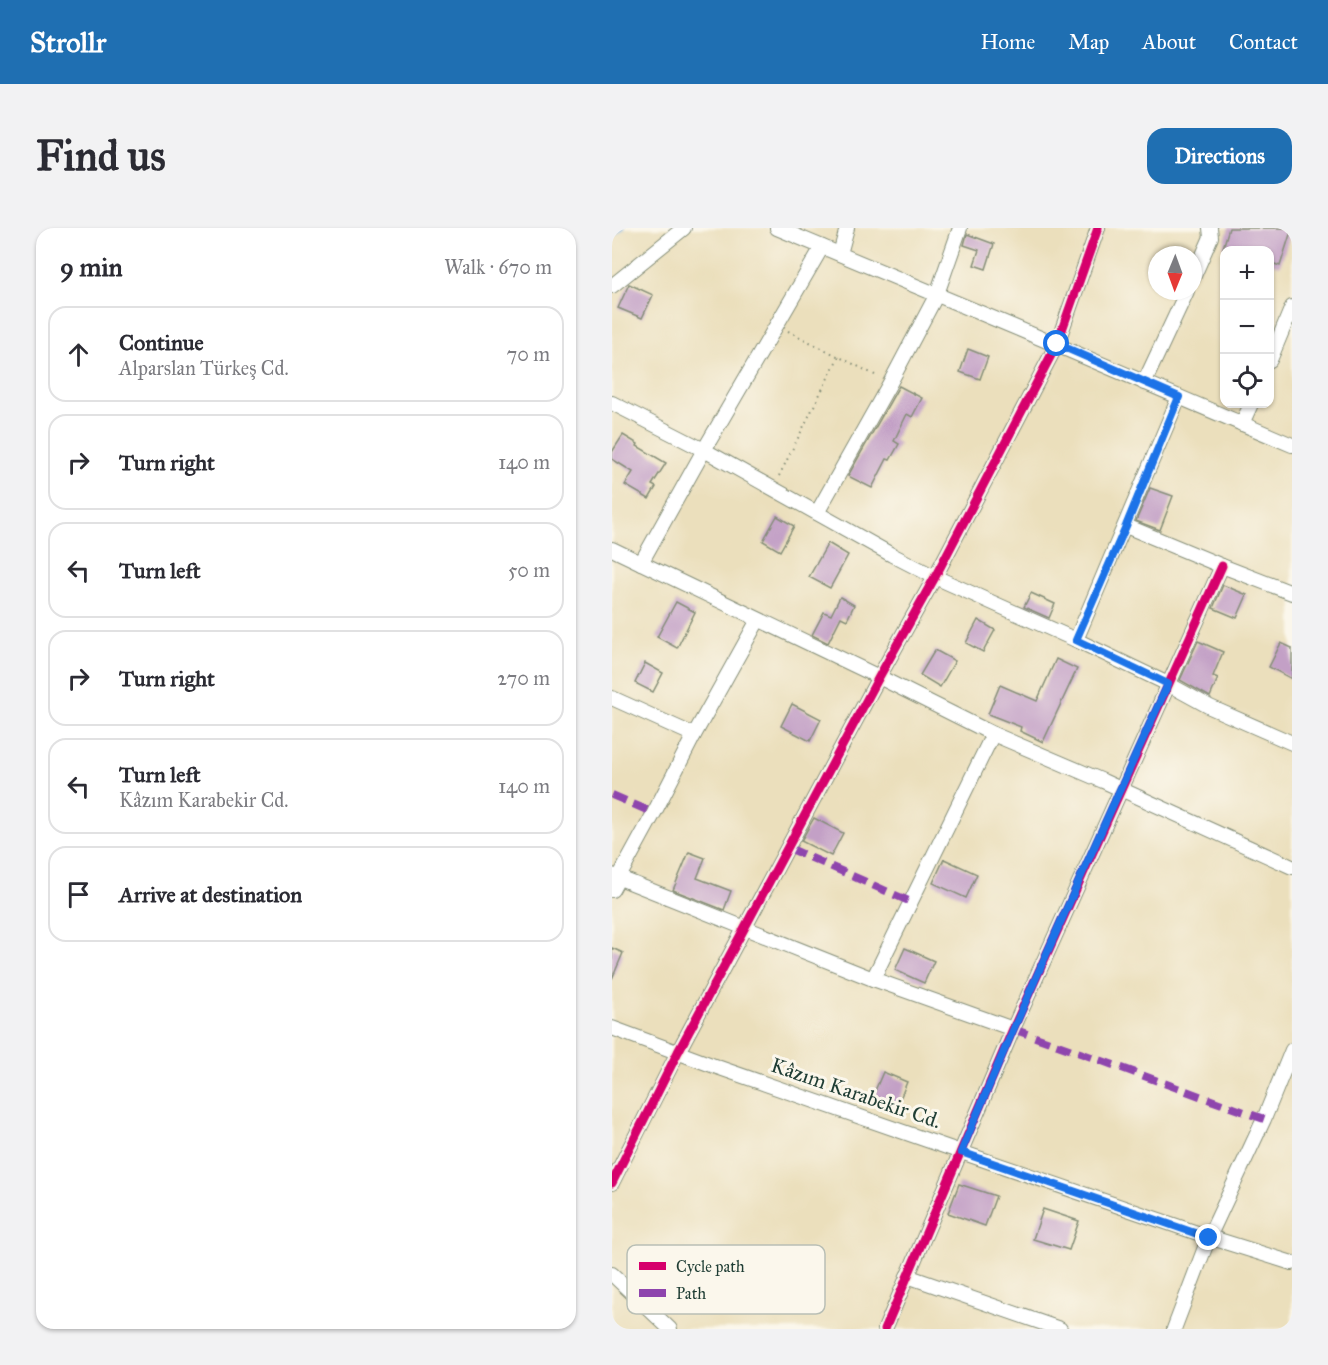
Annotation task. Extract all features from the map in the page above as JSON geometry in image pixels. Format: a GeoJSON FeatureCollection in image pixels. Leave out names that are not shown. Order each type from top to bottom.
{"type":"FeatureCollection","features":[{"type":"Feature","properties":{"kind":"street"},"geometry":{"type":"LineString","coordinates":[[612,286],[684,228]]}},
{"type":"Feature","properties":{"kind":"street"},"geometry":{"type":"LineString","coordinates":[[777,228],[1057,344],[1292,445]]}},
{"type":"Feature","properties":{"kind":"street"},"geometry":{"type":"LineString","coordinates":[[840,254],[847,228]]}},
{"type":"Feature","properties":{"kind":"street"},"geometry":{"type":"LineString","coordinates":[[817,513],[937,294],[960,228]]}},
{"type":"Feature","properties":{"kind":"street"},"geometry":{"type":"LineString","coordinates":[[612,1183],[678,1052],[935,577],[1057,344],[1098,228]]}},
{"type":"Feature","properties":{"kind":"street"},"geometry":{"type":"LineString","coordinates":[[1202,258],[1211,237],[1210,228]]}},
{"type":"Feature","properties":{"kind":"street"},"geometry":{"type":"LineString","coordinates":[[641,563],[822,247]]}},
{"type":"Feature","properties":{"kind":"street"},"geometry":{"type":"LineString","coordinates":[[1144,383],[1183,300]]}},
{"type":"Feature","properties":{"kind":"street"},"geometry":{"type":"LineString","coordinates":[[1272,354],[1292,308]]}},
{"type":"Feature","properties":{"kind":"street"},"geometry":{"type":"LineString","coordinates":[[1076,640],[1179,397]]}},
{"type":"Feature","properties":{"kind":"street"},"geometry":{"type":"LineString","coordinates":[[612,403],[704,450],[935,577],[1076,640],[1210,707],[1292,743]]}},
{"type":"Feature","properties":{"kind":"street"},"geometry":{"type":"LineString","coordinates":[[1242,424],[1249,408]]}},
{"type":"Feature","properties":{"kind":"street"},"geometry":{"type":"LineString","coordinates":[[1126,526],[1292,593]]}},
{"type":"Feature","properties":{"kind":"street"},"geometry":{"type":"LineString","coordinates":[[612,549],[993,734],[1292,867]]}},
{"type":"Feature","properties":{"kind":"street"},"geometry":{"type":"LineString","coordinates":[[885,1329],[1013,1029],[1222,566]]}},
{"type":"Feature","properties":{"kind":"street"},"geometry":{"type":"LineString","coordinates":[[758,620],[693,735],[654,813],[614,881],[744,928],[873,979],[1013,1029]]}},
{"type":"Feature","properties":{"kind":"street"},"geometry":{"type":"LineString","coordinates":[[612,698],[693,735]]}},
{"type":"Feature","properties":{"kind":"street"},"geometry":{"type":"LineString","coordinates":[[873,979],[993,734]]}},
{"type":"Feature","properties":{"kind":"street","name":"Kâzım Karabekir Cd."},"geometry":{"type":"LineString","coordinates":[[612,1028],[1209,1238],[1292,1263]]}},
{"type":"Feature","properties":{"kind":"street"},"geometry":{"type":"LineString","coordinates":[[1174,1329],[1209,1238],[1264,1119],[1292,1050]]}},
{"type":"Feature","properties":{"kind":"street"},"geometry":{"type":"LineString","coordinates":[[612,1274],[627,1288]]}},
{"type":"Feature","properties":{"kind":"street"},"geometry":{"type":"LineString","coordinates":[[907,1276],[1060,1329]]}},
{"type":"Feature","properties":{"kind":"street"},"geometry":{"type":"LineString","coordinates":[[654,1314],[670,1329]]}},
{"type":"Feature","properties":{"kind":"path"},"geometry":{"type":"LineString","coordinates":[[777,326],[890,383]]}},
{"type":"Feature","properties":{"kind":"path"},"geometry":{"type":"LineString","coordinates":[[772,489],[839,356]]}},
{"type":"Feature","properties":{"kind":"building"},"geometry":{"type":"Polygon","coordinates":[[[1229,228],[1292,228],[1280,266],[1274,264],[1274,246],[1224,246],[1229,228]]]}},
{"type":"Feature","properties":{"kind":"building"},"geometry":{"type":"Polygon","coordinates":[[[967,234],[994,244],[986,269],[974,265],[979,250],[964,245],[967,234]]]}},
{"type":"Feature","properties":{"kind":"building"},"geometry":{"type":"Polygon","coordinates":[[[629,284],[653,295],[642,318],[618,308],[629,284]]]}},
{"type":"Feature","properties":{"kind":"building"},"geometry":{"type":"Polygon","coordinates":[[[968,349],[988,357],[980,379],[960,372],[968,349]]]}},
{"type":"Feature","properties":{"kind":"building"},"geometry":{"type":"Polygon","coordinates":[[[899,386],[922,398],[912,417],[907,414],[894,441],[899,444],[890,460],[887,459],[872,488],[848,476],[899,386]]]}},
{"type":"Feature","properties":{"kind":"building"},"geometry":{"type":"Polygon","coordinates":[[[623,435],[666,463],[652,485],[656,487],[649,499],[625,485],[633,472],[612,459],[612,452],[623,435]]]}},
{"type":"Feature","properties":{"kind":"building"},"geometry":{"type":"Polygon","coordinates":[[[1150,488],[1173,496],[1160,530],[1136,521],[1150,488]]]}},
{"type":"Feature","properties":{"kind":"building"},"geometry":{"type":"Polygon","coordinates":[[[777,516],[794,526],[780,551],[763,541],[777,516]]]}},
{"type":"Feature","properties":{"kind":"building"},"geometry":{"type":"Polygon","coordinates":[[[828,543],[848,555],[830,588],[809,577],[828,543]]]}},
{"type":"Feature","properties":{"kind":"building"},"geometry":{"type":"Polygon","coordinates":[[[1223,585],[1247,595],[1237,618],[1213,608],[1223,585]]]}},
{"type":"Feature","properties":{"kind":"building"},"geometry":{"type":"Polygon","coordinates":[[[1031,593],[1055,604],[1049,618],[1024,607],[1031,593]]]}},
{"type":"Feature","properties":{"kind":"building"},"geometry":{"type":"Polygon","coordinates":[[[840,597],[854,605],[847,620],[841,617],[828,643],[812,635],[824,612],[831,615],[840,597]]]}},
{"type":"Feature","properties":{"kind":"building"},"geometry":{"type":"Polygon","coordinates":[[[676,602],[695,612],[677,648],[657,637],[676,602]]]}},
{"type":"Feature","properties":{"kind":"building"},"geometry":{"type":"Polygon","coordinates":[[[978,620],[995,630],[983,652],[966,643],[978,620]]]}},
{"type":"Feature","properties":{"kind":"building"},"geometry":{"type":"Polygon","coordinates":[[[1198,641],[1223,652],[1213,676],[1218,678],[1210,697],[1180,680],[1198,641]]]}},
{"type":"Feature","properties":{"kind":"building"},"geometry":{"type":"Polygon","coordinates":[[[1281,643],[1292,648],[1292,679],[1269,667],[1281,643]]]}},
{"type":"Feature","properties":{"kind":"building"},"geometry":{"type":"Polygon","coordinates":[[[935,650],[955,661],[940,687],[920,675],[935,650]]]}},
{"type":"Feature","properties":{"kind":"building"},"geometry":{"type":"Polygon","coordinates":[[[1056,659],[1077,669],[1043,742],[1020,731],[1021,727],[988,714],[1000,685],[1037,701],[1056,659]]]}},
{"type":"Feature","properties":{"kind":"building"},"geometry":{"type":"Polygon","coordinates":[[[645,663],[663,673],[653,692],[635,683],[645,663]]]}},
{"type":"Feature","properties":{"kind":"building"},"geometry":{"type":"Polygon","coordinates":[[[792,704],[821,719],[810,741],[781,726],[792,704]]]}},
{"type":"Feature","properties":{"kind":"building"},"geometry":{"type":"Polygon","coordinates":[[[814,818],[843,833],[831,856],[801,841],[814,818]]]}},
{"type":"Feature","properties":{"kind":"building"},"geometry":{"type":"Polygon","coordinates":[[[689,852],[705,858],[697,878],[731,891],[724,910],[673,890],[689,852]]]}},
{"type":"Feature","properties":{"kind":"building"},"geometry":{"type":"Polygon","coordinates":[[[944,859],[977,874],[966,898],[933,883],[944,859]]]}},
{"type":"Feature","properties":{"kind":"building"},"geometry":{"type":"Polygon","coordinates":[[[612,948],[623,953],[612,979],[612,948]]]}},
{"type":"Feature","properties":{"kind":"building"},"geometry":{"type":"Polygon","coordinates":[[[905,948],[934,961],[924,983],[895,970],[905,948]]]}},
{"type":"Feature","properties":{"kind":"building"},"geometry":{"type":"Polygon","coordinates":[[[883,1072],[907,1082],[895,1111],[871,1100],[883,1072]]]}},
{"type":"Feature","properties":{"kind":"building"},"geometry":{"type":"Polygon","coordinates":[[[959,1184],[996,1196],[985,1226],[948,1213],[959,1184]]]}},
{"type":"Feature","properties":{"kind":"building"},"geometry":{"type":"Polygon","coordinates":[[[1043,1209],[1079,1221],[1069,1250],[1033,1239],[1043,1209]]]}},
{"type":"Feature","properties":{"kind":"waterway"},"geometry":{"type":"LineString","coordinates":[[612,236],[622,228]]}},
{"type":"Feature","properties":{"kind":"marked path"},"geometry":{"type":"LineString","coordinates":[[612,795],[654,813]]}},
{"type":"Feature","properties":{"kind":"marked path"},"geometry":{"type":"LineString","coordinates":[[789,848],[911,902]]}},
{"type":"Feature","properties":{"kind":"marked path"},"geometry":{"type":"LineString","coordinates":[[1013,1029],[1264,1119]]}},
{"type":"Feature","properties":{"kind":"cycle path"},"geometry":{"type":"LineString","coordinates":[[612,1183],[678,1052],[935,577],[1057,344],[1098,228]]}},
{"type":"Feature","properties":{"kind":"cycle path"},"geometry":{"type":"LineString","coordinates":[[885,1329],[1013,1029],[1222,566]]}},
{"type":"Feature","properties":{"kind":"route"},"geometry":{"type":"LineString","coordinates":[[1057,344],[1179,397],[1076,640],[1168,684],[1013,1029],[961,1152],[1209,1238]]}}]}
